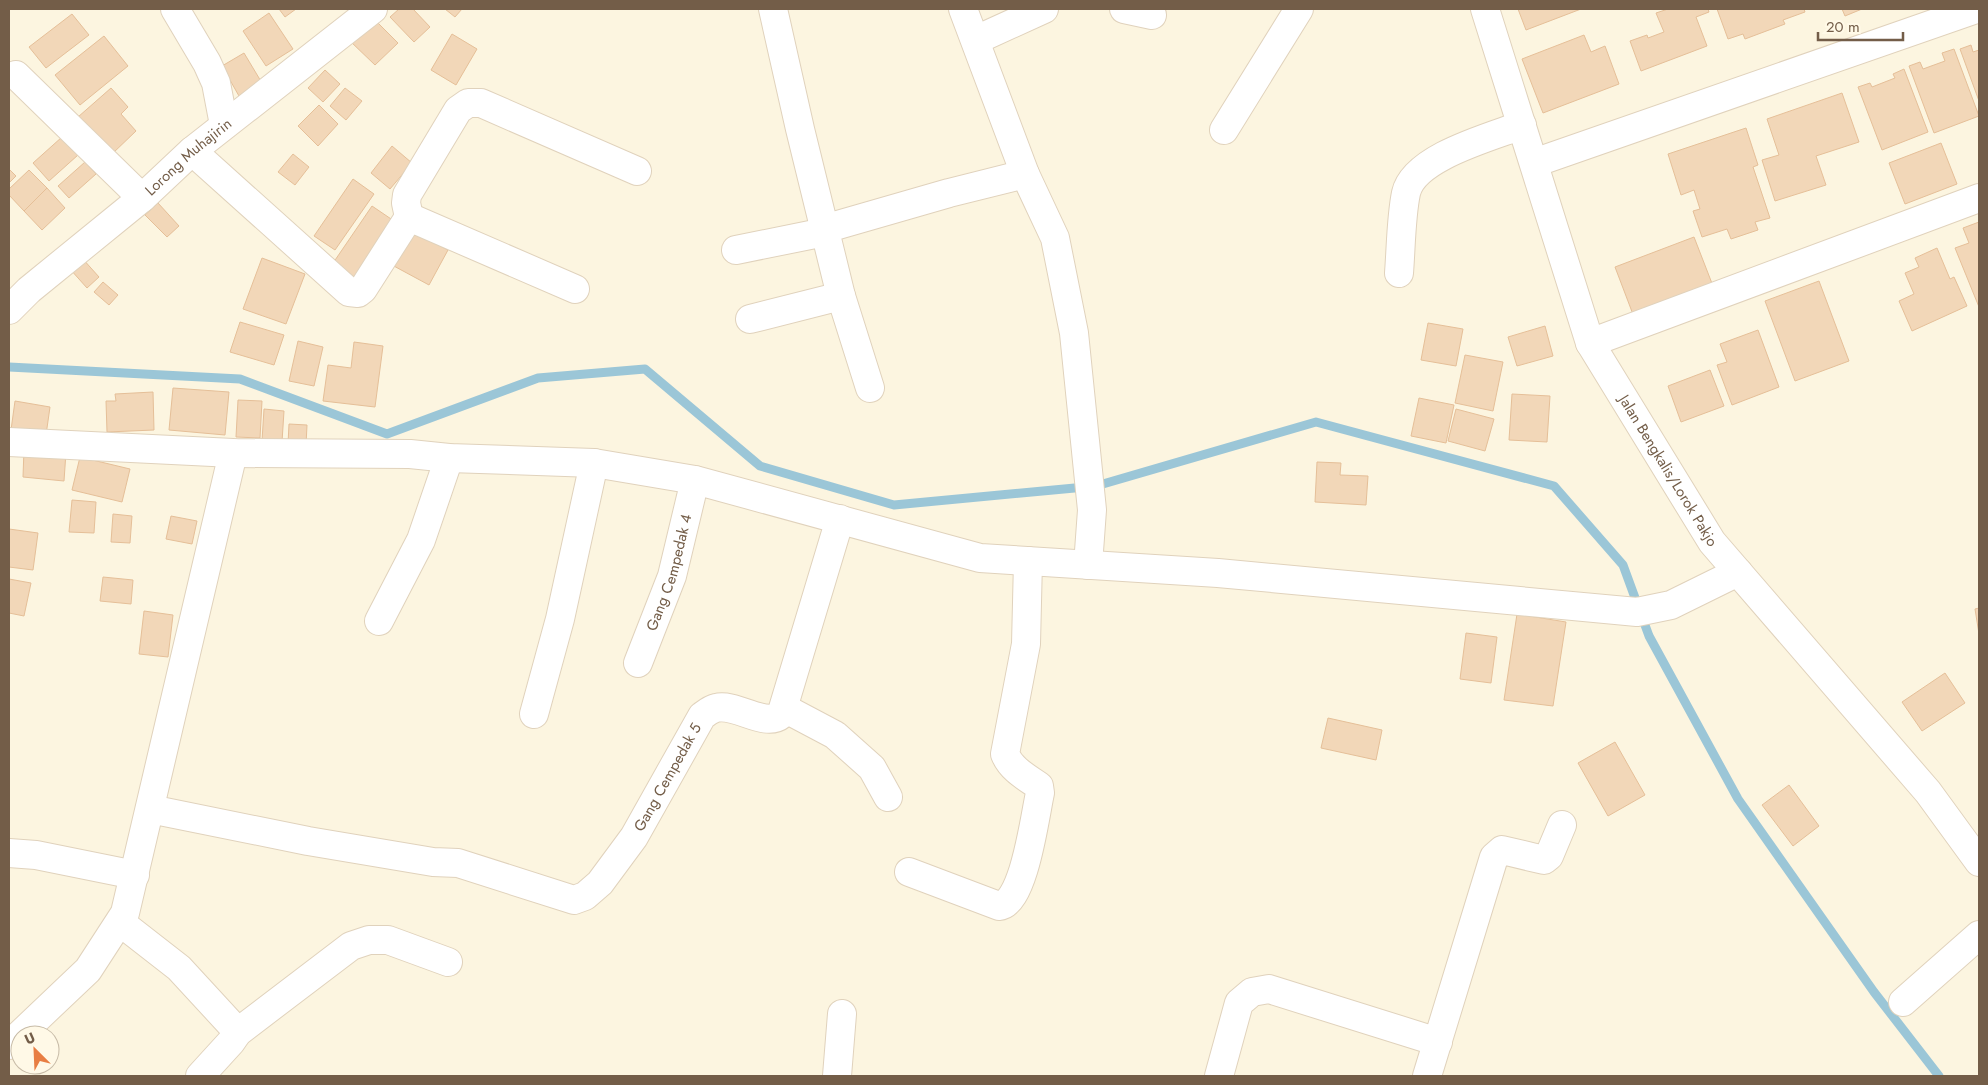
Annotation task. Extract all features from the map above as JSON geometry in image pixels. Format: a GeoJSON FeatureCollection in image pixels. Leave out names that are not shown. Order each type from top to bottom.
{"type":"FeatureCollection","features":[{"type":"Feature","properties":{"kind":"street"},"geometry":{"type":"LineString","coordinates":[[175,9],[207,63],[216,83],[224,125]]}},
{"type":"Feature","properties":{"kind":"street","name":"Lorong Muhajirin"},"geometry":{"type":"LineString","coordinates":[[9,310],[29,290],[142,198],[192,151],[373,9]]}},
{"type":"Feature","properties":{"kind":"street"},"geometry":{"type":"LineString","coordinates":[[773,9],[841,296],[870,388]]}},
{"type":"Feature","properties":{"kind":"street"},"geometry":{"type":"LineString","coordinates":[[963,9],[1025,174],[1055,238],[1074,332],[1092,510],[1088,565]]}},
{"type":"Feature","properties":{"kind":"street"},"geometry":{"type":"LineString","coordinates":[[976,40],[1044,9]]}},
{"type":"Feature","properties":{"kind":"street"},"geometry":{"type":"LineString","coordinates":[[1124,9],[1152,15]]}},
{"type":"Feature","properties":{"kind":"street"},"geometry":{"type":"LineString","coordinates":[[1224,130],[1299,9]]}},
{"type":"Feature","properties":{"kind":"street","name":"Jalan Bengkalis/Lorok Pakjo"},"geometry":{"type":"LineString","coordinates":[[1486,9],[1590,343],[1712,542],[1974,846]]}},
{"type":"Feature","properties":{"kind":"street"},"geometry":{"type":"LineString","coordinates":[[1534,163],[1976,9]]}},
{"type":"Feature","properties":{"kind":"street"},"geometry":{"type":"LineString","coordinates":[[16,75],[142,198]]}},
{"type":"Feature","properties":{"kind":"street"},"geometry":{"type":"LineString","coordinates":[[192,151],[348,292],[354,294],[364,289],[409,217],[406,203],[407,194],[458,110],[468,103],[481,103],[637,171]]}},
{"type":"Feature","properties":{"kind":"street"},"geometry":{"type":"LineString","coordinates":[[1399,273],[1406,191],[1416,174],[1434,159],[1522,125]]}},
{"type":"Feature","properties":{"kind":"street"},"geometry":{"type":"LineString","coordinates":[[736,250],[825,230],[949,193],[1025,174]]}},
{"type":"Feature","properties":{"kind":"street"},"geometry":{"type":"LineString","coordinates":[[1590,343],[1979,198]]}},
{"type":"Feature","properties":{"kind":"street"},"geometry":{"type":"LineString","coordinates":[[409,217],[575,290]]}},
{"type":"Feature","properties":{"kind":"street"},"geometry":{"type":"LineString","coordinates":[[750,319],[841,296]]}},
{"type":"Feature","properties":{"kind":"street"},"geometry":{"type":"LineString","coordinates":[[9,442],[233,453],[410,454],[449,458],[594,463],[695,480],[980,558],[1218,573],[1636,612],[1671,605],[1738,572]]}},
{"type":"Feature","properties":{"kind":"street"},"geometry":{"type":"LineString","coordinates":[[27,1025],[88,970],[125,913],[233,453]]}},
{"type":"Feature","properties":{"kind":"street"},"geometry":{"type":"LineString","coordinates":[[379,621],[421,540],[449,458]]}},
{"type":"Feature","properties":{"kind":"street"},"geometry":{"type":"LineString","coordinates":[[534,714],[560,619],[594,463]]}},
{"type":"Feature","properties":{"kind":"street","name":"Gang Cempedak 4"},"geometry":{"type":"LineString","coordinates":[[638,663],[672,576],[695,480]]}},
{"type":"Feature","properties":{"kind":"street"},"geometry":{"type":"LineString","coordinates":[[840,519],[803,637],[784,708],[835,735],[872,768],[888,797]]}},
{"type":"Feature","properties":{"kind":"street"},"geometry":{"type":"LineString","coordinates":[[909,872],[999,906],[1003,906],[1009,901],[1022,879],[1040,793],[1039,786],[1008,762],[1005,754],[1026,644],[1028,561]]}},
{"type":"Feature","properties":{"kind":"street","name":"Gang Cempedak 5"},"geometry":{"type":"LineString","coordinates":[[150,809],[308,841],[433,862],[458,863],[574,900],[585,896],[600,883],[634,837],[702,716],[714,708],[727,706],[767,719],[777,718],[781,715],[784,708]]}},
{"type":"Feature","properties":{"kind":"street"},"geometry":{"type":"LineString","coordinates":[[1427,1076],[1494,857],[1502,850],[1544,860],[1549,856],[1562,825]]}},
{"type":"Feature","properties":{"kind":"street"},"geometry":{"type":"LineString","coordinates":[[9,853],[36,855],[135,875]]}},
{"type":"Feature","properties":{"kind":"street"},"geometry":{"type":"LineString","coordinates":[[120,922],[179,968],[238,1032]]}},
{"type":"Feature","properties":{"kind":"street"},"geometry":{"type":"LineString","coordinates":[[1903,1002],[1979,935]]}},
{"type":"Feature","properties":{"kind":"street"},"geometry":{"type":"LineString","coordinates":[[200,1076],[238,1032],[351,946],[369,940],[388,940],[448,962]]}},
{"type":"Feature","properties":{"kind":"street"},"geometry":{"type":"LineString","coordinates":[[1219,1076],[1239,1003],[1252,992],[1269,989],[1438,1042]]}},
{"type":"Feature","properties":{"kind":"street"},"geometry":{"type":"LineString","coordinates":[[837,1076],[842,1014]]}},
{"type":"Feature","properties":{"kind":"building"},"geometry":{"type":"Polygon","coordinates":[[[279,9],[296,9],[285,17],[279,9]]]}},
{"type":"Feature","properties":{"kind":"building"},"geometry":{"type":"Polygon","coordinates":[[[399,9],[413,9],[430,27],[414,42],[390,17],[399,9]]]}},
{"type":"Feature","properties":{"kind":"building"},"geometry":{"type":"Polygon","coordinates":[[[445,9],[462,9],[455,17],[445,9]]]}},
{"type":"Feature","properties":{"kind":"building"},"geometry":{"type":"Polygon","coordinates":[[[1518,9],[1581,9],[1526,30],[1518,9]]]}},
{"type":"Feature","properties":{"kind":"building"},"geometry":{"type":"Polygon","coordinates":[[[1668,9],[1708,9],[1709,12],[1696,17],[1707,46],[1641,71],[1630,41],[1647,35],[1648,38],[1664,32],[1656,13],[1668,9]]]}},
{"type":"Feature","properties":{"kind":"building"},"geometry":{"type":"Polygon","coordinates":[[[1717,9],[1804,9],[1805,12],[1783,20],[1785,24],[1745,39],[1743,34],[1728,39],[1717,9]]]}},
{"type":"Feature","properties":{"kind":"building"},"geometry":{"type":"Polygon","coordinates":[[[1842,9],[1862,9],[1845,16],[1842,9]]]}},
{"type":"Feature","properties":{"kind":"building"},"geometry":{"type":"Polygon","coordinates":[[[269,13],[293,49],[266,66],[243,31],[269,13]]]}},
{"type":"Feature","properties":{"kind":"building"},"geometry":{"type":"Polygon","coordinates":[[[72,14],[89,35],[46,68],[29,47],[72,14]]]}},
{"type":"Feature","properties":{"kind":"building"},"geometry":{"type":"Polygon","coordinates":[[[373,18],[398,43],[375,65],[350,41],[373,18]]]}},
{"type":"Feature","properties":{"kind":"building"},"geometry":{"type":"Polygon","coordinates":[[[452,34],[477,49],[456,85],[431,70],[452,34]]]}},
{"type":"Feature","properties":{"kind":"building"},"geometry":{"type":"Polygon","coordinates":[[[1584,35],[1591,52],[1605,46],[1619,84],[1543,113],[1522,59],[1584,35]]]}},
{"type":"Feature","properties":{"kind":"building"},"geometry":{"type":"Polygon","coordinates":[[[104,36],[128,66],[80,105],[55,75],[104,36]]]}},
{"type":"Feature","properties":{"kind":"building"},"geometry":{"type":"Polygon","coordinates":[[[1971,45],[1973,52],[1979,50],[1979,101],[1960,49],[1971,45]]]}},
{"type":"Feature","properties":{"kind":"building"},"geometry":{"type":"Polygon","coordinates":[[[1954,49],[1979,116],[1934,133],[1909,66],[1920,62],[1923,69],[1945,61],[1942,53],[1954,49]]]}},
{"type":"Feature","properties":{"kind":"building"},"geometry":{"type":"Polygon","coordinates":[[[244,53],[262,83],[239,96],[222,66],[244,53]]]}},
{"type":"Feature","properties":{"kind":"building"},"geometry":{"type":"Polygon","coordinates":[[[1904,69],[1928,132],[1882,150],[1858,87],[1870,83],[1872,87],[1895,78],[1893,74],[1904,69]]]}},
{"type":"Feature","properties":{"kind":"building"},"geometry":{"type":"Polygon","coordinates":[[[325,70],[340,84],[323,102],[308,88],[325,70]]]}},
{"type":"Feature","properties":{"kind":"building"},"geometry":{"type":"Polygon","coordinates":[[[111,88],[128,107],[121,114],[136,131],[112,154],[78,117],[111,88]]]}},
{"type":"Feature","properties":{"kind":"building"},"geometry":{"type":"Polygon","coordinates":[[[345,88],[362,101],[346,120],[330,106],[345,88]]]}},
{"type":"Feature","properties":{"kind":"building"},"geometry":{"type":"Polygon","coordinates":[[[1842,93],[1859,142],[1816,156],[1826,185],[1775,201],[1762,160],[1779,155],[1767,119],[1842,93]]]}},
{"type":"Feature","properties":{"kind":"building"},"geometry":{"type":"Polygon","coordinates":[[[319,105],[338,124],[318,146],[298,126],[319,105]]]}},
{"type":"Feature","properties":{"kind":"building"},"geometry":{"type":"Polygon","coordinates":[[[1746,128],[1758,165],[1753,167],[1770,218],[1755,222],[1758,230],[1731,239],[1727,229],[1702,237],[1693,211],[1700,209],[1694,190],[1681,195],[1668,154],[1746,128]]]}},
{"type":"Feature","properties":{"kind":"building"},"geometry":{"type":"Polygon","coordinates":[[[62,137],[78,155],[49,181],[33,163],[62,137]]]}},
{"type":"Feature","properties":{"kind":"building"},"geometry":{"type":"Polygon","coordinates":[[[1941,143],[1957,184],[1905,204],[1889,163],[1941,143]]]}},
{"type":"Feature","properties":{"kind":"building"},"geometry":{"type":"Polygon","coordinates":[[[392,146],[412,163],[390,189],[371,173],[392,146]]]}},
{"type":"Feature","properties":{"kind":"building"},"geometry":{"type":"Polygon","coordinates":[[[293,154],[309,167],[295,185],[278,172],[293,154]]]}},
{"type":"Feature","properties":{"kind":"building"},"geometry":{"type":"Polygon","coordinates":[[[85,162],[96,174],[69,198],[58,186],[85,162]]]}},
{"type":"Feature","properties":{"kind":"building"},"geometry":{"type":"Polygon","coordinates":[[[9,169],[16,176],[9,183],[9,169]]]}},
{"type":"Feature","properties":{"kind":"building"},"geometry":{"type":"Polygon","coordinates":[[[29,170],[47,188],[24,211],[9,195],[9,189],[29,170]]]}},
{"type":"Feature","properties":{"kind":"building"},"geometry":{"type":"Polygon","coordinates":[[[353,179],[374,194],[335,250],[314,236],[353,179]]]}},
{"type":"Feature","properties":{"kind":"building"},"geometry":{"type":"Polygon","coordinates":[[[47,188],[65,208],[42,230],[24,211],[47,188]]]}},
{"type":"Feature","properties":{"kind":"building"},"geometry":{"type":"Polygon","coordinates":[[[158,203],[179,226],[167,237],[145,215],[158,203]]]}},
{"type":"Feature","properties":{"kind":"building"},"geometry":{"type":"Polygon","coordinates":[[[372,206],[397,223],[354,287],[329,269],[372,206]]]}},
{"type":"Feature","properties":{"kind":"building"},"geometry":{"type":"Polygon","coordinates":[[[1979,222],[1979,307],[1955,248],[1969,243],[1963,228],[1979,222]]]}},
{"type":"Feature","properties":{"kind":"building"},"geometry":{"type":"Polygon","coordinates":[[[410,230],[448,250],[429,285],[392,265],[410,230]]]}},
{"type":"Feature","properties":{"kind":"building"},"geometry":{"type":"Polygon","coordinates":[[[1694,237],[1713,286],[1634,317],[1615,267],[1694,237]]]}},
{"type":"Feature","properties":{"kind":"building"},"geometry":{"type":"Polygon","coordinates":[[[1937,248],[1950,279],[1954,277],[1967,306],[1912,331],[1899,301],[1914,294],[1905,273],[1919,267],[1915,258],[1937,248]]]}},
{"type":"Feature","properties":{"kind":"building"},"geometry":{"type":"Polygon","coordinates":[[[82,258],[99,277],[87,288],[70,269],[82,258]]]}},
{"type":"Feature","properties":{"kind":"building"},"geometry":{"type":"Polygon","coordinates":[[[262,258],[305,274],[286,324],[243,309],[262,258]]]}},
{"type":"Feature","properties":{"kind":"building"},"geometry":{"type":"Polygon","coordinates":[[[1819,281],[1849,361],[1795,381],[1765,301],[1819,281]]]}},
{"type":"Feature","properties":{"kind":"building"},"geometry":{"type":"Polygon","coordinates":[[[103,282],[118,295],[109,305],[94,292],[103,282]]]}},
{"type":"Feature","properties":{"kind":"building"},"geometry":{"type":"Polygon","coordinates":[[[240,322],[284,335],[274,365],[230,352],[240,322]]]}},
{"type":"Feature","properties":{"kind":"building"},"geometry":{"type":"Polygon","coordinates":[[[1428,323],[1463,329],[1456,366],[1421,360],[1428,323]]]}},
{"type":"Feature","properties":{"kind":"building"},"geometry":{"type":"Polygon","coordinates":[[[1545,326],[1553,356],[1517,366],[1508,337],[1545,326]]]}},
{"type":"Feature","properties":{"kind":"building"},"geometry":{"type":"Polygon","coordinates":[[[1758,330],[1779,387],[1732,405],[1717,365],[1727,362],[1720,344],[1758,330]]]}},
{"type":"Feature","properties":{"kind":"building"},"geometry":{"type":"Polygon","coordinates":[[[298,341],[323,347],[314,386],[289,381],[298,341]]]}},
{"type":"Feature","properties":{"kind":"building"},"geometry":{"type":"Polygon","coordinates":[[[354,342],[383,346],[375,407],[323,401],[328,365],[351,368],[354,342]]]}},
{"type":"Feature","properties":{"kind":"building"},"geometry":{"type":"Polygon","coordinates":[[[1465,355],[1503,362],[1493,411],[1455,403],[1465,355]]]}},
{"type":"Feature","properties":{"kind":"building"},"geometry":{"type":"Polygon","coordinates":[[[1710,370],[1724,406],[1681,422],[1668,386],[1710,370]]]}},
{"type":"Feature","properties":{"kind":"building"},"geometry":{"type":"Polygon","coordinates":[[[173,388],[229,392],[225,435],[169,430],[173,388]]]}},
{"type":"Feature","properties":{"kind":"building"},"geometry":{"type":"Polygon","coordinates":[[[153,392],[154,430],[107,432],[106,401],[116,401],[115,394],[153,392]]]}},
{"type":"Feature","properties":{"kind":"building"},"geometry":{"type":"Polygon","coordinates":[[[1512,394],[1550,396],[1547,442],[1509,440],[1512,394]]]}},
{"type":"Feature","properties":{"kind":"building"},"geometry":{"type":"Polygon","coordinates":[[[1419,398],[1454,405],[1446,443],[1411,436],[1419,398]]]}},
{"type":"Feature","properties":{"kind":"building"},"geometry":{"type":"Polygon","coordinates":[[[238,400],[262,401],[260,438],[236,437],[238,400]]]}},
{"type":"Feature","properties":{"kind":"building"},"geometry":{"type":"Polygon","coordinates":[[[15,401],[50,407],[46,435],[11,430],[15,401]]]}},
{"type":"Feature","properties":{"kind":"building"},"geometry":{"type":"Polygon","coordinates":[[[264,409],[284,411],[282,442],[262,441],[264,409]]]}},
{"type":"Feature","properties":{"kind":"building"},"geometry":{"type":"Polygon","coordinates":[[[1456,409],[1494,419],[1485,451],[1448,441],[1456,409]]]}},
{"type":"Feature","properties":{"kind":"building"},"geometry":{"type":"Polygon","coordinates":[[[289,424],[307,425],[306,445],[288,444],[289,424]]]}},
{"type":"Feature","properties":{"kind":"building"},"geometry":{"type":"Polygon","coordinates":[[[24,449],[66,452],[64,481],[23,477],[24,449]]]}},
{"type":"Feature","properties":{"kind":"building"},"geometry":{"type":"Polygon","coordinates":[[[80,457],[130,469],[122,502],[72,490],[80,457]]]}},
{"type":"Feature","properties":{"kind":"building"},"geometry":{"type":"Polygon","coordinates":[[[1317,462],[1341,463],[1340,475],[1368,476],[1366,505],[1315,502],[1317,462]]]}},
{"type":"Feature","properties":{"kind":"building"},"geometry":{"type":"Polygon","coordinates":[[[72,500],[96,502],[94,533],[69,532],[72,500]]]}},
{"type":"Feature","properties":{"kind":"building"},"geometry":{"type":"Polygon","coordinates":[[[113,514],[132,516],[130,543],[111,542],[113,514]]]}},
{"type":"Feature","properties":{"kind":"building"},"geometry":{"type":"Polygon","coordinates":[[[171,516],[197,521],[192,544],[166,539],[171,516]]]}},
{"type":"Feature","properties":{"kind":"building"},"geometry":{"type":"Polygon","coordinates":[[[9,529],[38,533],[33,570],[9,567],[9,529]]]}},
{"type":"Feature","properties":{"kind":"building"},"geometry":{"type":"Polygon","coordinates":[[[103,577],[133,580],[131,604],[100,601],[103,577]]]}},
{"type":"Feature","properties":{"kind":"building"},"geometry":{"type":"Polygon","coordinates":[[[9,579],[31,583],[24,616],[9,613],[9,579]]]}},
{"type":"Feature","properties":{"kind":"building"},"geometry":{"type":"Polygon","coordinates":[[[1979,608],[1979,634],[1975,609],[1979,608]]]}},
{"type":"Feature","properties":{"kind":"building"},"geometry":{"type":"Polygon","coordinates":[[[144,611],[173,615],[168,657],[139,654],[144,611]]]}},
{"type":"Feature","properties":{"kind":"building"},"geometry":{"type":"Polygon","coordinates":[[[1517,614],[1566,622],[1553,706],[1504,700],[1517,614]]]}},
{"type":"Feature","properties":{"kind":"building"},"geometry":{"type":"Polygon","coordinates":[[[1466,633],[1497,637],[1491,683],[1460,679],[1466,633]]]}},
{"type":"Feature","properties":{"kind":"building"},"geometry":{"type":"Polygon","coordinates":[[[1945,673],[1965,703],[1922,731],[1902,702],[1945,673]]]}},
{"type":"Feature","properties":{"kind":"building"},"geometry":{"type":"Polygon","coordinates":[[[1328,718],[1382,730],[1376,760],[1321,748],[1328,718]]]}},
{"type":"Feature","properties":{"kind":"building"},"geometry":{"type":"Polygon","coordinates":[[[1615,742],[1645,795],[1608,816],[1578,763],[1615,742]]]}},
{"type":"Feature","properties":{"kind":"building"},"geometry":{"type":"Polygon","coordinates":[[[1789,785],[1819,826],[1793,846],[1762,805],[1789,785]]]}},
{"type":"Feature","properties":{"kind":"waterway"},"geometry":{"type":"LineString","coordinates":[[9,367],[240,379],[387,434],[538,378],[645,369],[760,466],[894,505],[1096,486],[1316,422],[1554,486],[1623,565],[1649,636],[1738,799],[1874,992],[1939,1076]]}}]}
